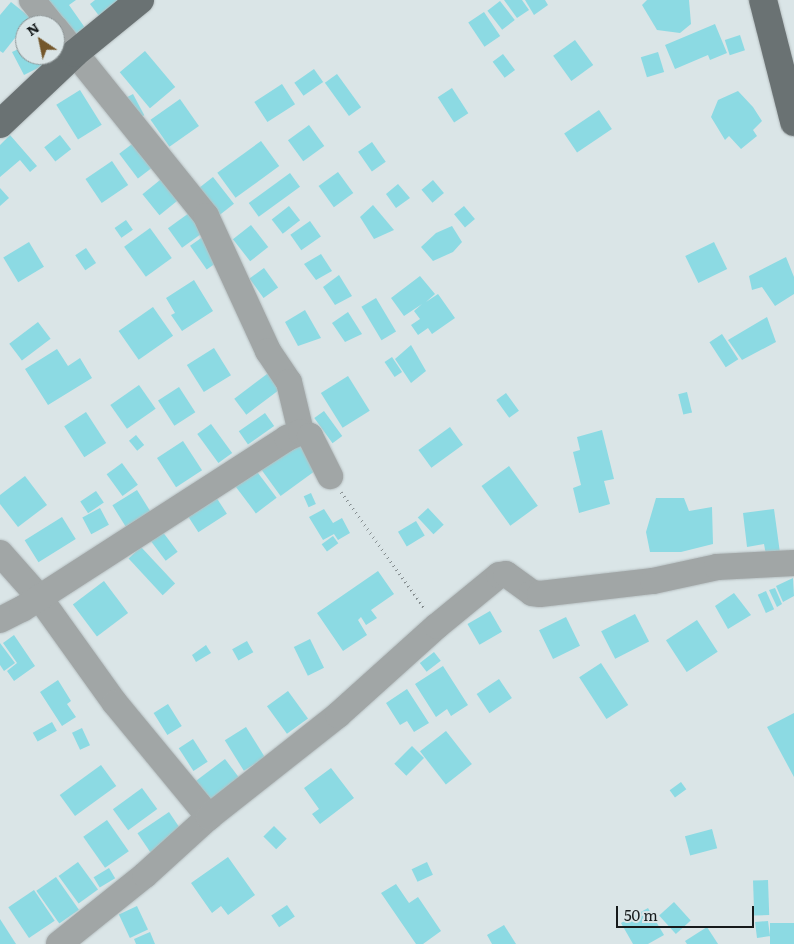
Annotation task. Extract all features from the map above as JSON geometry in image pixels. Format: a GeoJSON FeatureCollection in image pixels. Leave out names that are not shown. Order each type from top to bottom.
{"type":"FeatureCollection","features":[{"type":"Feature","properties":{"kind":"main road"},"geometry":{"type":"LineString","coordinates":[[0,124],[75,53],[140,0]]}},
{"type":"Feature","properties":{"kind":"main road"},"geometry":{"type":"LineString","coordinates":[[763,0],[794,122]]}},
{"type":"Feature","properties":{"kind":"street"},"geometry":{"type":"LineString","coordinates":[[32,0],[44,15]]}},
{"type":"Feature","properties":{"kind":"street"},"geometry":{"type":"LineString","coordinates":[[65,40],[206,216],[268,351],[289,382],[300,432]]}},
{"type":"Feature","properties":{"kind":"street"},"geometry":{"type":"LineString","coordinates":[[0,620],[22,609],[279,443],[300,432],[310,436],[330,476]]}},
{"type":"Feature","properties":{"kind":"street"},"geometry":{"type":"LineString","coordinates":[[0,553],[39,597],[114,703],[209,817]]}},
{"type":"Feature","properties":{"kind":"street"},"geometry":{"type":"LineString","coordinates":[[60,944],[145,874],[209,817],[338,715],[437,626],[502,574],[510,576],[532,593],[540,594],[653,581],[717,567],[794,563]]}},
{"type":"Feature","properties":{"kind":"path"},"geometry":{"type":"LineString","coordinates":[[330,476],[437,626]]}},
{"type":"Feature","properties":{"kind":"building"},"geometry":{"type":"Polygon","coordinates":[[[47,0],[76,0],[69,5],[88,32],[76,40],[65,25],[65,15],[58,15],[47,0]]]}},
{"type":"Feature","properties":{"kind":"building"},"geometry":{"type":"Polygon","coordinates":[[[95,0],[119,0],[103,21],[90,4],[95,0]]]}},
{"type":"Feature","properties":{"kind":"building"},"geometry":{"type":"Polygon","coordinates":[[[504,0],[522,0],[529,10],[517,18],[504,0]]]}},
{"type":"Feature","properties":{"kind":"building"},"geometry":{"type":"Polygon","coordinates":[[[525,0],[545,0],[548,5],[534,15],[525,0]]]}},
{"type":"Feature","properties":{"kind":"building"},"geometry":{"type":"Polygon","coordinates":[[[647,0],[689,0],[691,24],[680,33],[657,30],[642,5],[647,0]]]}},
{"type":"Feature","properties":{"kind":"building"},"geometry":{"type":"Polygon","coordinates":[[[500,1],[515,20],[502,30],[487,11],[500,1]]]}},
{"type":"Feature","properties":{"kind":"building"},"geometry":{"type":"Polygon","coordinates":[[[11,2],[27,15],[15,15],[15,38],[3,53],[0,51],[0,15],[11,2]]]}},
{"type":"Feature","properties":{"kind":"building"},"geometry":{"type":"Polygon","coordinates":[[[484,12],[500,36],[484,47],[468,23],[484,12]]]}},
{"type":"Feature","properties":{"kind":"building"},"geometry":{"type":"Polygon","coordinates":[[[715,24],[727,53],[710,60],[708,55],[675,69],[665,45],[715,24]]]}},
{"type":"Feature","properties":{"kind":"building"},"geometry":{"type":"Polygon","coordinates":[[[740,35],[745,50],[730,55],[725,40],[740,35]]]}},
{"type":"Feature","properties":{"kind":"building"},"geometry":{"type":"Polygon","coordinates":[[[575,40],[593,65],[571,81],[553,56],[575,40]]]}},
{"type":"Feature","properties":{"kind":"building"},"geometry":{"type":"Polygon","coordinates":[[[145,51],[175,87],[150,108],[120,72],[145,51]]]}},
{"type":"Feature","properties":{"kind":"building"},"geometry":{"type":"Polygon","coordinates":[[[658,52],[664,72],[647,77],[641,57],[658,52]]]}},
{"type":"Feature","properties":{"kind":"building"},"geometry":{"type":"Polygon","coordinates":[[[503,54],[515,70],[505,78],[493,62],[503,54]]]}},
{"type":"Feature","properties":{"kind":"building"},"geometry":{"type":"Polygon","coordinates":[[[19,65],[44,65],[24,75],[19,65]]]}},
{"type":"Feature","properties":{"kind":"building"},"geometry":{"type":"Polygon","coordinates":[[[314,69],[323,82],[304,96],[294,83],[314,69]]]}},
{"type":"Feature","properties":{"kind":"building"},"geometry":{"type":"Polygon","coordinates":[[[337,74],[361,107],[349,116],[325,83],[337,74]]]}},
{"type":"Feature","properties":{"kind":"building"},"geometry":{"type":"Polygon","coordinates":[[[282,84],[295,104],[267,122],[254,102],[282,84]]]}},
{"type":"Feature","properties":{"kind":"building"},"geometry":{"type":"Polygon","coordinates":[[[452,88],[468,113],[454,122],[438,97],[452,88]]]}},
{"type":"Feature","properties":{"kind":"building"},"geometry":{"type":"Polygon","coordinates":[[[80,90],[102,125],[78,140],[56,105],[80,90]]]}},
{"type":"Feature","properties":{"kind":"building"},"geometry":{"type":"Polygon","coordinates":[[[738,91],[753,107],[762,121],[753,130],[757,136],[741,149],[729,136],[725,140],[711,117],[718,100],[738,91]]]}},
{"type":"Feature","properties":{"kind":"building"},"geometry":{"type":"Polygon","coordinates":[[[133,94],[144,115],[132,122],[121,101],[133,94]]]}},
{"type":"Feature","properties":{"kind":"building"},"geometry":{"type":"Polygon","coordinates":[[[180,99],[199,126],[169,147],[151,120],[180,99]]]}},
{"type":"Feature","properties":{"kind":"building"},"geometry":{"type":"Polygon","coordinates":[[[599,110],[612,129],[577,153],[564,133],[599,110]]]}},
{"type":"Feature","properties":{"kind":"building"},"geometry":{"type":"Polygon","coordinates":[[[309,125],[324,146],[303,161],[288,140],[309,125]]]}},
{"type":"Feature","properties":{"kind":"building"},"geometry":{"type":"Polygon","coordinates":[[[10,135],[37,166],[30,172],[20,160],[0,177],[0,145],[10,135]]]}},
{"type":"Feature","properties":{"kind":"building"},"geometry":{"type":"Polygon","coordinates":[[[60,135],[71,149],[55,161],[44,147],[60,135]]]}},
{"type":"Feature","properties":{"kind":"building"},"geometry":{"type":"Polygon","coordinates":[[[136,141],[155,166],[138,178],[119,154],[136,141]]]}},
{"type":"Feature","properties":{"kind":"building"},"geometry":{"type":"Polygon","coordinates":[[[261,141],[279,166],[236,198],[217,173],[261,141]]]}},
{"type":"Feature","properties":{"kind":"building"},"geometry":{"type":"Polygon","coordinates":[[[372,142],[386,162],[372,171],[358,152],[372,142]]]}},
{"type":"Feature","properties":{"kind":"building"},"geometry":{"type":"Polygon","coordinates":[[[112,161],[128,185],[102,203],[85,179],[112,161]]]}},
{"type":"Feature","properties":{"kind":"building"},"geometry":{"type":"Polygon","coordinates":[[[338,172],[353,193],[334,207],[319,186],[338,172]]]}},
{"type":"Feature","properties":{"kind":"building"},"geometry":{"type":"Polygon","coordinates":[[[290,173],[300,187],[259,217],[249,203],[290,173]]]}},
{"type":"Feature","properties":{"kind":"building"},"geometry":{"type":"Polygon","coordinates":[[[165,176],[182,197],[159,215],[142,194],[165,176]]]}},
{"type":"Feature","properties":{"kind":"building"},"geometry":{"type":"Polygon","coordinates":[[[213,177],[234,204],[217,217],[196,190],[213,177]]]}},
{"type":"Feature","properties":{"kind":"building"},"geometry":{"type":"Polygon","coordinates":[[[433,180],[444,193],[432,203],[422,190],[433,180]]]}},
{"type":"Feature","properties":{"kind":"building"},"geometry":{"type":"Polygon","coordinates":[[[398,184],[410,198],[396,208],[386,194],[398,184]]]}},
{"type":"Feature","properties":{"kind":"building"},"geometry":{"type":"Polygon","coordinates":[[[0,188],[9,198],[0,206],[0,188]]]}},
{"type":"Feature","properties":{"kind":"building"},"geometry":{"type":"Polygon","coordinates":[[[373,205],[394,230],[374,239],[360,217],[373,205]]]}},
{"type":"Feature","properties":{"kind":"building"},"geometry":{"type":"Polygon","coordinates":[[[289,206],[300,220],[283,234],[272,220],[289,206]]]}},
{"type":"Feature","properties":{"kind":"building"},"geometry":{"type":"Polygon","coordinates":[[[464,206],[475,219],[465,227],[454,214],[464,206]]]}},
{"type":"Feature","properties":{"kind":"building"},"geometry":{"type":"Polygon","coordinates":[[[189,213],[203,232],[182,248],[168,228],[189,213]]]}},
{"type":"Feature","properties":{"kind":"building"},"geometry":{"type":"Polygon","coordinates":[[[126,220],[133,230],[121,238],[115,228],[126,220]]]}},
{"type":"Feature","properties":{"kind":"building"},"geometry":{"type":"Polygon","coordinates":[[[310,221],[321,237],[301,250],[290,235],[310,221]]]}},
{"type":"Feature","properties":{"kind":"building"},"geometry":{"type":"Polygon","coordinates":[[[251,225],[268,247],[250,261],[233,239],[251,225]]]}},
{"type":"Feature","properties":{"kind":"building"},"geometry":{"type":"Polygon","coordinates":[[[452,226],[462,242],[453,252],[433,261],[421,247],[436,233],[452,226]]]}},
{"type":"Feature","properties":{"kind":"building"},"geometry":{"type":"Polygon","coordinates":[[[150,228],[172,258],[146,277],[124,247],[150,228]]]}},
{"type":"Feature","properties":{"kind":"building"},"geometry":{"type":"Polygon","coordinates":[[[204,236],[221,260],[207,270],[190,246],[204,236]]]}},
{"type":"Feature","properties":{"kind":"building"},"geometry":{"type":"Polygon","coordinates":[[[29,242],[44,267],[18,282],[3,257],[29,242]]]}},
{"type":"Feature","properties":{"kind":"building"},"geometry":{"type":"Polygon","coordinates":[[[714,242],[727,269],[698,283],[685,256],[714,242]]]}},
{"type":"Feature","properties":{"kind":"building"},"geometry":{"type":"Polygon","coordinates":[[[86,248],[96,263],[85,270],[75,255],[86,248]]]}},
{"type":"Feature","properties":{"kind":"building"},"geometry":{"type":"Polygon","coordinates":[[[321,254],[332,271],[316,280],[304,264],[321,254]]]}},
{"type":"Feature","properties":{"kind":"building"},"geometry":{"type":"Polygon","coordinates":[[[786,257],[794,277],[794,294],[775,306],[762,287],[752,290],[749,276],[786,257]]]}},
{"type":"Feature","properties":{"kind":"building"},"geometry":{"type":"Polygon","coordinates":[[[264,268],[278,287],[264,298],[249,279],[264,268]]]}},
{"type":"Feature","properties":{"kind":"building"},"geometry":{"type":"Polygon","coordinates":[[[339,275],[352,296],[335,305],[323,287],[339,275]]]}},
{"type":"Feature","properties":{"kind":"building"},"geometry":{"type":"Polygon","coordinates":[[[420,276],[435,294],[426,302],[438,294],[455,318],[432,334],[428,328],[418,335],[411,325],[420,319],[414,311],[422,304],[404,316],[391,298],[420,276]]]}},
{"type":"Feature","properties":{"kind":"building"},"geometry":{"type":"Polygon","coordinates":[[[194,280],[213,311],[182,331],[171,315],[175,313],[166,298],[194,280]]]}},
{"type":"Feature","properties":{"kind":"building"},"geometry":{"type":"Polygon","coordinates":[[[376,298],[396,331],[382,340],[361,307],[376,298]]]}},
{"type":"Feature","properties":{"kind":"building"},"geometry":{"type":"Polygon","coordinates":[[[153,307],[173,336],[139,360],[119,331],[153,307]]]}},
{"type":"Feature","properties":{"kind":"building"},"geometry":{"type":"Polygon","coordinates":[[[305,310],[321,338],[298,346],[285,322],[305,310]]]}},
{"type":"Feature","properties":{"kind":"building"},"geometry":{"type":"Polygon","coordinates":[[[348,312],[362,334],[345,342],[332,323],[348,312]]]}},
{"type":"Feature","properties":{"kind":"building"},"geometry":{"type":"Polygon","coordinates":[[[767,317],[776,342],[742,360],[728,340],[767,317]]]}},
{"type":"Feature","properties":{"kind":"building"},"geometry":{"type":"Polygon","coordinates":[[[38,322],[51,339],[22,360],[9,344],[38,322]]]}},
{"type":"Feature","properties":{"kind":"building"},"geometry":{"type":"Polygon","coordinates":[[[722,334],[738,359],[726,367],[709,342],[722,334]]]}},
{"type":"Feature","properties":{"kind":"building"},"geometry":{"type":"Polygon","coordinates":[[[411,345],[426,371],[411,383],[395,359],[411,345]]]}},
{"type":"Feature","properties":{"kind":"building"},"geometry":{"type":"Polygon","coordinates":[[[214,348],[231,375],[204,392],[187,365],[214,348]]]}},
{"type":"Feature","properties":{"kind":"building"},"geometry":{"type":"Polygon","coordinates":[[[57,349],[68,366],[80,358],[92,378],[48,405],[25,369],[57,349]]]}},
{"type":"Feature","properties":{"kind":"building"},"geometry":{"type":"Polygon","coordinates":[[[392,357],[402,372],[395,377],[385,362],[392,357]]]}},
{"type":"Feature","properties":{"kind":"building"},"geometry":{"type":"Polygon","coordinates":[[[271,371],[283,387],[246,415],[234,399],[271,371]]]}},
{"type":"Feature","properties":{"kind":"building"},"geometry":{"type":"Polygon","coordinates":[[[348,376],[370,411],[343,428],[321,393],[348,376]]]}},
{"type":"Feature","properties":{"kind":"building"},"geometry":{"type":"Polygon","coordinates":[[[139,385],[156,409],[127,429],[110,405],[139,385]]]}},
{"type":"Feature","properties":{"kind":"building"},"geometry":{"type":"Polygon","coordinates":[[[179,387],[195,412],[174,426],[158,401],[179,387]]]}},
{"type":"Feature","properties":{"kind":"building"},"geometry":{"type":"Polygon","coordinates":[[[687,392],[692,412],[683,415],[678,394],[687,392]]]}},
{"type":"Feature","properties":{"kind":"building"},"geometry":{"type":"Polygon","coordinates":[[[506,393],[519,411],[509,418],[496,400],[506,393]]]}},
{"type":"Feature","properties":{"kind":"building"},"geometry":{"type":"Polygon","coordinates":[[[324,411],[342,436],[333,443],[314,418],[324,411]]]}},
{"type":"Feature","properties":{"kind":"building"},"geometry":{"type":"Polygon","coordinates":[[[86,412],[106,443],[84,457],[64,426],[86,412]]]}},
{"type":"Feature","properties":{"kind":"building"},"geometry":{"type":"Polygon","coordinates":[[[265,413],[274,426],[248,444],[239,431],[265,413]]]}},
{"type":"Feature","properties":{"kind":"building"},"geometry":{"type":"Polygon","coordinates":[[[211,424],[232,453],[218,463],[197,434],[211,424]]]}},
{"type":"Feature","properties":{"kind":"building"},"geometry":{"type":"Polygon","coordinates":[[[450,427],[463,445],[431,468],[418,450],[450,427]]]}},
{"type":"Feature","properties":{"kind":"building"},"geometry":{"type":"Polygon","coordinates":[[[602,430],[614,479],[604,481],[610,504],[579,513],[573,488],[581,485],[573,452],[580,450],[577,437],[602,430]]]}},
{"type":"Feature","properties":{"kind":"building"},"geometry":{"type":"Polygon","coordinates":[[[136,435],[144,445],[137,451],[129,441],[136,435]]]}},
{"type":"Feature","properties":{"kind":"building"},"geometry":{"type":"Polygon","coordinates":[[[183,441],[202,470],[176,487],[157,458],[183,441]]]}},
{"type":"Feature","properties":{"kind":"building"},"geometry":{"type":"Polygon","coordinates":[[[297,442],[317,470],[281,496],[261,468],[297,442]]]}},
{"type":"Feature","properties":{"kind":"building"},"geometry":{"type":"Polygon","coordinates":[[[122,463],[138,485],[122,496],[107,474],[122,463]]]}},
{"type":"Feature","properties":{"kind":"building"},"geometry":{"type":"Polygon","coordinates":[[[509,466],[538,506],[510,526],[481,486],[509,466]]]}},
{"type":"Feature","properties":{"kind":"building"},"geometry":{"type":"Polygon","coordinates":[[[255,469],[277,498],[256,513],[234,485],[255,469]]]}},
{"type":"Feature","properties":{"kind":"building"},"geometry":{"type":"Polygon","coordinates":[[[25,476],[47,505],[18,527],[0,504],[0,495],[25,476]]]}},
{"type":"Feature","properties":{"kind":"building"},"geometry":{"type":"Polygon","coordinates":[[[137,490],[150,511],[126,527],[112,505],[137,490]]]}},
{"type":"Feature","properties":{"kind":"building"},"geometry":{"type":"Polygon","coordinates":[[[96,491],[104,503],[88,513],[80,502],[96,491]]]}},
{"type":"Feature","properties":{"kind":"building"},"geometry":{"type":"Polygon","coordinates":[[[311,493],[316,504],[309,507],[304,496],[311,493]]]}},
{"type":"Feature","properties":{"kind":"building"},"geometry":{"type":"Polygon","coordinates":[[[216,497],[227,514],[198,532],[187,516],[216,497]]]}},
{"type":"Feature","properties":{"kind":"building"},"geometry":{"type":"Polygon","coordinates":[[[656,498],[684,498],[689,511],[712,507],[713,544],[681,552],[650,552],[646,532],[656,498]]]}},
{"type":"Feature","properties":{"kind":"building"},"geometry":{"type":"Polygon","coordinates":[[[100,508],[109,525],[91,534],[82,517],[100,508]]]}},
{"type":"Feature","properties":{"kind":"building"},"geometry":{"type":"Polygon","coordinates":[[[428,508],[444,525],[433,534],[418,518],[428,508]]]}},
{"type":"Feature","properties":{"kind":"building"},"geometry":{"type":"Polygon","coordinates":[[[324,509],[333,523],[342,518],[350,533],[338,540],[334,534],[323,540],[309,517],[324,509]]]}},
{"type":"Feature","properties":{"kind":"building"},"geometry":{"type":"Polygon","coordinates":[[[774,509],[780,553],[766,555],[764,544],[747,547],[743,513],[774,509]]]}},
{"type":"Feature","properties":{"kind":"building"},"geometry":{"type":"Polygon","coordinates":[[[62,517],[76,539],[38,562],[25,540],[62,517]]]}},
{"type":"Feature","properties":{"kind":"building"},"geometry":{"type":"Polygon","coordinates":[[[416,521],[425,536],[407,546],[398,532],[416,521]]]}},
{"type":"Feature","properties":{"kind":"building"},"geometry":{"type":"Polygon","coordinates":[[[159,527],[178,552],[166,561],[147,536],[159,527]]]}},
{"type":"Feature","properties":{"kind":"building"},"geometry":{"type":"Polygon","coordinates":[[[333,536],[338,543],[327,552],[322,544],[333,536]]]}},
{"type":"Feature","properties":{"kind":"building"},"geometry":{"type":"Polygon","coordinates":[[[141,547],[175,584],[163,595],[129,559],[141,547]]]}},
{"type":"Feature","properties":{"kind":"building"},"geometry":{"type":"Polygon","coordinates":[[[378,571],[394,594],[371,610],[377,618],[366,625],[361,617],[358,620],[367,635],[343,651],[317,613],[378,571]]]}},
{"type":"Feature","properties":{"kind":"building"},"geometry":{"type":"Polygon","coordinates":[[[793,578],[794,596],[783,602],[776,586],[793,578]]]}},
{"type":"Feature","properties":{"kind":"building"},"geometry":{"type":"Polygon","coordinates":[[[104,581],[128,613],[97,636],[73,604],[104,581]]]}},
{"type":"Feature","properties":{"kind":"building"},"geometry":{"type":"Polygon","coordinates":[[[775,588],[782,604],[777,607],[769,590],[775,588]]]}},
{"type":"Feature","properties":{"kind":"building"},"geometry":{"type":"Polygon","coordinates":[[[766,591],[774,609],[766,613],[758,595],[766,591]]]}},
{"type":"Feature","properties":{"kind":"building"},"geometry":{"type":"Polygon","coordinates":[[[734,593],[751,615],[728,629],[715,606],[734,593]]]}},
{"type":"Feature","properties":{"kind":"building"},"geometry":{"type":"Polygon","coordinates":[[[490,611],[502,632],[479,645],[467,624],[490,611]]]}},
{"type":"Feature","properties":{"kind":"building"},"geometry":{"type":"Polygon","coordinates":[[[635,614],[649,642],[615,659],[601,631],[635,614]]]}},
{"type":"Feature","properties":{"kind":"building"},"geometry":{"type":"Polygon","coordinates":[[[566,617],[580,646],[553,659],[539,630],[566,617]]]}},
{"type":"Feature","properties":{"kind":"building"},"geometry":{"type":"Polygon","coordinates":[[[697,620],[718,652],[687,672],[666,640],[697,620]]]}},
{"type":"Feature","properties":{"kind":"building"},"geometry":{"type":"Polygon","coordinates":[[[14,635],[35,666],[14,681],[7,671],[17,663],[3,643],[14,635]]]}},
{"type":"Feature","properties":{"kind":"building"},"geometry":{"type":"Polygon","coordinates":[[[310,639],[324,668],[308,676],[294,647],[310,639]]]}},
{"type":"Feature","properties":{"kind":"building"},"geometry":{"type":"Polygon","coordinates":[[[247,641],[253,652],[238,661],[232,649],[247,641]]]}},
{"type":"Feature","properties":{"kind":"building"},"geometry":{"type":"Polygon","coordinates":[[[0,643],[15,663],[4,671],[0,665],[0,643]]]}},
{"type":"Feature","properties":{"kind":"building"},"geometry":{"type":"Polygon","coordinates":[[[206,645],[211,653],[196,662],[192,655],[206,645]]]}},
{"type":"Feature","properties":{"kind":"building"},"geometry":{"type":"Polygon","coordinates":[[[434,652],[441,661],[427,672],[420,663],[434,652]]]}},
{"type":"Feature","properties":{"kind":"building"},"geometry":{"type":"Polygon","coordinates":[[[601,663],[628,705],[606,719],[579,677],[601,663]]]}},
{"type":"Feature","properties":{"kind":"building"},"geometry":{"type":"Polygon","coordinates":[[[443,666],[468,705],[451,716],[447,709],[436,717],[415,684],[443,666]]]}},
{"type":"Feature","properties":{"kind":"building"},"geometry":{"type":"Polygon","coordinates":[[[499,679],[512,698],[489,713],[477,694],[499,679]]]}},
{"type":"Feature","properties":{"kind":"building"},"geometry":{"type":"Polygon","coordinates":[[[58,680],[71,701],[67,704],[76,717],[62,726],[40,692],[58,680]]]}},
{"type":"Feature","properties":{"kind":"building"},"geometry":{"type":"Polygon","coordinates":[[[407,689],[429,723],[414,732],[407,721],[400,725],[386,703],[407,689]]]}},
{"type":"Feature","properties":{"kind":"building"},"geometry":{"type":"Polygon","coordinates":[[[288,691],[308,719],[287,734],[267,706],[288,691]]]}},
{"type":"Feature","properties":{"kind":"building"},"geometry":{"type":"Polygon","coordinates":[[[168,704],[182,726],[167,735],[154,713],[168,704]]]}},
{"type":"Feature","properties":{"kind":"building"},"geometry":{"type":"Polygon","coordinates":[[[794,713],[794,777],[767,727],[794,713]]]}},
{"type":"Feature","properties":{"kind":"building"},"geometry":{"type":"Polygon","coordinates":[[[52,722],[57,731],[38,741],[33,733],[52,722]]]}},
{"type":"Feature","properties":{"kind":"building"},"geometry":{"type":"Polygon","coordinates":[[[246,727],[265,758],[244,771],[225,740],[246,727]]]}},
{"type":"Feature","properties":{"kind":"building"},"geometry":{"type":"Polygon","coordinates":[[[82,728],[90,745],[80,750],[72,733],[82,728]]]}},
{"type":"Feature","properties":{"kind":"building"},"geometry":{"type":"Polygon","coordinates":[[[446,731],[472,764],[446,784],[420,751],[446,731]]]}},
{"type":"Feature","properties":{"kind":"building"},"geometry":{"type":"Polygon","coordinates":[[[193,739],[208,762],[193,771],[179,748],[193,739]]]}},
{"type":"Feature","properties":{"kind":"building"},"geometry":{"type":"Polygon","coordinates":[[[412,746],[424,758],[406,776],[394,764],[412,746]]]}},
{"type":"Feature","properties":{"kind":"building"},"geometry":{"type":"Polygon","coordinates":[[[225,759],[244,784],[214,806],[195,781],[225,759]]]}},
{"type":"Feature","properties":{"kind":"building"},"geometry":{"type":"Polygon","coordinates":[[[101,765],[116,786],[75,816],[60,795],[101,765]]]}},
{"type":"Feature","properties":{"kind":"building"},"geometry":{"type":"Polygon","coordinates":[[[331,768],[354,798],[320,824],[312,814],[319,809],[304,788],[331,768]]]}},
{"type":"Feature","properties":{"kind":"building"},"geometry":{"type":"Polygon","coordinates":[[[681,782],[686,789],[675,798],[670,790],[681,782]]]}},
{"type":"Feature","properties":{"kind":"building"},"geometry":{"type":"Polygon","coordinates":[[[142,788],[157,809],[128,830],[113,809],[142,788]]]}},
{"type":"Feature","properties":{"kind":"building"},"geometry":{"type":"Polygon","coordinates":[[[169,812],[182,831],[150,852],[137,833],[169,812]]]}},
{"type":"Feature","properties":{"kind":"building"},"geometry":{"type":"Polygon","coordinates":[[[107,820],[129,851],[105,868],[83,837],[107,820]]]}},
{"type":"Feature","properties":{"kind":"building"},"geometry":{"type":"Polygon","coordinates":[[[274,826],[287,839],[276,849],[263,837],[274,826]]]}},
{"type":"Feature","properties":{"kind":"building"},"geometry":{"type":"Polygon","coordinates":[[[712,829],[717,848],[690,856],[685,836],[712,829]]]}},
{"type":"Feature","properties":{"kind":"building"},"geometry":{"type":"Polygon","coordinates":[[[228,857],[255,895],[228,915],[221,906],[212,913],[191,883],[228,857]]]}},
{"type":"Feature","properties":{"kind":"building"},"geometry":{"type":"Polygon","coordinates":[[[78,862],[98,890],[79,904],[59,876],[78,862]]]}},
{"type":"Feature","properties":{"kind":"building"},"geometry":{"type":"Polygon","coordinates":[[[427,862],[433,875],[418,882],[412,869],[427,862]]]}},
{"type":"Feature","properties":{"kind":"building"},"geometry":{"type":"Polygon","coordinates":[[[109,868],[115,878],[100,888],[94,877],[109,868]]]}},
{"type":"Feature","properties":{"kind":"building"},"geometry":{"type":"Polygon","coordinates":[[[56,877],[79,910],[59,924],[36,891],[56,877]]]}},
{"type":"Feature","properties":{"kind":"building"},"geometry":{"type":"Polygon","coordinates":[[[768,880],[769,915],[754,916],[753,881],[768,880]]]}},
{"type":"Feature","properties":{"kind":"building"},"geometry":{"type":"Polygon","coordinates":[[[396,884],[409,903],[418,897],[441,931],[423,944],[416,944],[381,893],[396,884]]]}},
{"type":"Feature","properties":{"kind":"building"},"geometry":{"type":"Polygon","coordinates":[[[34,890],[55,921],[29,938],[8,907],[34,890]]]}},
{"type":"Feature","properties":{"kind":"building"},"geometry":{"type":"Polygon","coordinates":[[[674,902],[691,921],[676,934],[659,915],[674,902]]]}},
{"type":"Feature","properties":{"kind":"building"},"geometry":{"type":"Polygon","coordinates":[[[287,905],[295,917],[279,927],[271,916],[287,905]]]}},
{"type":"Feature","properties":{"kind":"building"},"geometry":{"type":"Polygon","coordinates":[[[137,906],[148,930],[130,938],[119,914],[137,906]]]}},
{"type":"Feature","properties":{"kind":"building"},"geometry":{"type":"Polygon","coordinates":[[[648,908],[664,935],[648,944],[633,944],[621,923],[648,908]]]}},
{"type":"Feature","properties":{"kind":"building"},"geometry":{"type":"Polygon","coordinates":[[[0,919],[16,944],[0,944],[0,919]]]}},
{"type":"Feature","properties":{"kind":"building"},"geometry":{"type":"Polygon","coordinates":[[[768,921],[770,936],[757,938],[755,922],[768,921]]]}},
{"type":"Feature","properties":{"kind":"building"},"geometry":{"type":"Polygon","coordinates":[[[770,923],[794,923],[794,944],[770,944],[770,923]]]}},
{"type":"Feature","properties":{"kind":"building"},"geometry":{"type":"Polygon","coordinates":[[[504,925],[516,944],[492,944],[487,935],[504,925]]]}},
{"type":"Feature","properties":{"kind":"building"},"geometry":{"type":"Polygon","coordinates":[[[707,927],[718,944],[687,944],[685,941],[707,927]]]}},
{"type":"Feature","properties":{"kind":"building"},"geometry":{"type":"Polygon","coordinates":[[[150,932],[155,944],[136,944],[134,939],[150,932]]]}}]}
